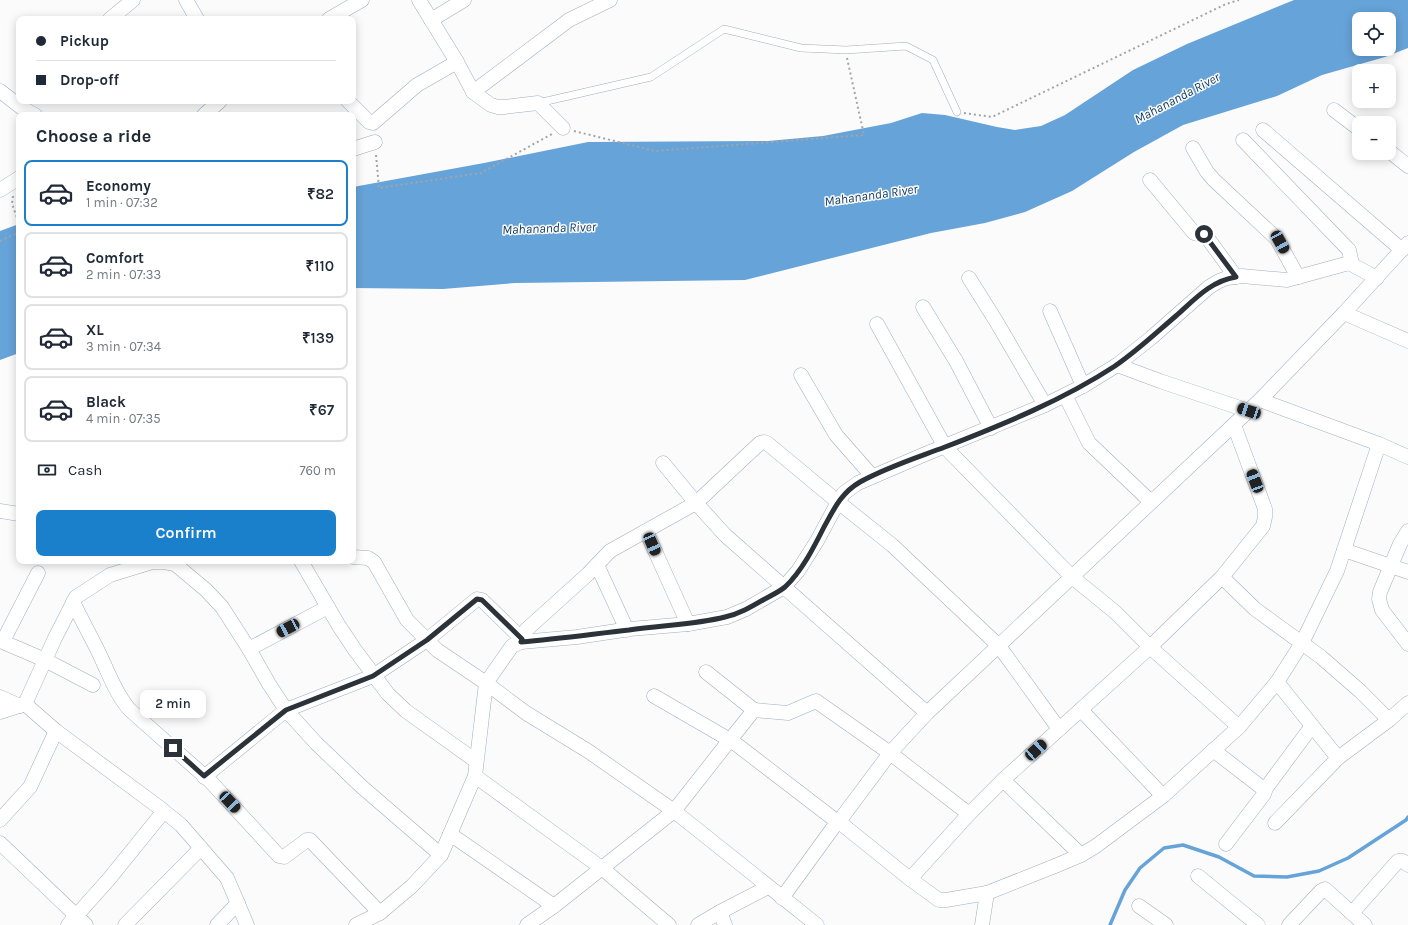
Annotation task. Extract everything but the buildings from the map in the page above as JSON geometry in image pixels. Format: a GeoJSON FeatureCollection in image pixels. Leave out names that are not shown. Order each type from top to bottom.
{"type":"FeatureCollection","features":[{"type":"Feature","properties":{"kind":"street"},"geometry":{"type":"LineString","coordinates":[[114,16],[133,0]]}},
{"type":"Feature","properties":{"kind":"street"},"geometry":{"type":"LineString","coordinates":[[186,0],[195,16]]}},
{"type":"Feature","properties":{"kind":"street"},"geometry":{"type":"LineString","coordinates":[[335,16],[362,0]]}},
{"type":"Feature","properties":{"kind":"street"},"geometry":{"type":"LineString","coordinates":[[419,0],[457,62],[473,92],[492,106],[504,107],[538,103],[563,128]]}},
{"type":"Feature","properties":{"kind":"street"},"geometry":{"type":"LineString","coordinates":[[431,20],[464,0]]}},
{"type":"Feature","properties":{"kind":"street"},"geometry":{"type":"LineString","coordinates":[[473,92],[569,20],[610,0]]}},
{"type":"Feature","properties":{"kind":"street"},"geometry":{"type":"LineString","coordinates":[[351,104],[369,122],[373,123],[417,84],[457,62]]}},
{"type":"Feature","properties":{"kind":"street"},"geometry":{"type":"LineString","coordinates":[[0,91],[16,99]]}},
{"type":"Feature","properties":{"kind":"street"},"geometry":{"type":"LineString","coordinates":[[26,104],[33,112]]}},
{"type":"Feature","properties":{"kind":"street"},"geometry":{"type":"LineString","coordinates":[[207,112],[217,104]]}},
{"type":"Feature","properties":{"kind":"street"},"geometry":{"type":"LineString","coordinates":[[1334,110],[1352,124]]}},
{"type":"Feature","properties":{"kind":"street"},"geometry":{"type":"LineString","coordinates":[[782,898],[890,753],[927,713],[1249,411],[1344,313],[1405,247],[1263,130]]}},
{"type":"Feature","properties":{"kind":"street"},"geometry":{"type":"LineString","coordinates":[[1243,140],[1349,250],[1352,264]]}},
{"type":"Feature","properties":{"kind":"street"},"geometry":{"type":"LineString","coordinates":[[356,148],[375,142]]}},
{"type":"Feature","properties":{"kind":"street"},"geometry":{"type":"LineString","coordinates":[[1193,148],[1207,172],[1214,180],[1277,239],[1298,277]]}},
{"type":"Feature","properties":{"kind":"street"},"geometry":{"type":"LineString","coordinates":[[1396,157],[1408,166]]}},
{"type":"Feature","properties":{"kind":"street"},"geometry":{"type":"LineString","coordinates":[[0,190],[16,180]]}},
{"type":"Feature","properties":{"kind":"street"},"geometry":{"type":"LineString","coordinates":[[1150,180],[1194,232],[1206,236],[1236,277]]}},
{"type":"Feature","properties":{"kind":"street"},"geometry":{"type":"LineString","coordinates":[[356,925],[380,913],[412,886],[441,855],[475,776],[486,683],[512,646],[521,641],[577,637],[688,624],[727,617],[746,610],[784,587],[798,571],[844,493],[858,483],[1045,405],[1083,386],[1117,365],[1151,338],[1209,286],[1227,278],[1242,276],[1282,280],[1347,263],[1352,264],[1377,278]]}},
{"type":"Feature","properties":{"kind":"street"},"geometry":{"type":"LineString","coordinates":[[969,278],[1045,405]]}},
{"type":"Feature","properties":{"kind":"street"},"geometry":{"type":"LineString","coordinates":[[923,307],[956,360],[991,428]]}},
{"type":"Feature","properties":{"kind":"street"},"geometry":{"type":"LineString","coordinates":[[1050,311],[1083,386]]}},
{"type":"Feature","properties":{"kind":"street"},"geometry":{"type":"LineString","coordinates":[[1344,313],[1408,341]]}},
{"type":"Feature","properties":{"kind":"street"},"geometry":{"type":"LineString","coordinates":[[877,324],[945,447],[1072,577],[1115,612],[1150,647],[1238,727]]}},
{"type":"Feature","properties":{"kind":"street"},"geometry":{"type":"LineString","coordinates":[[1117,365],[1249,411]]}},
{"type":"Feature","properties":{"kind":"street"},"geometry":{"type":"LineString","coordinates":[[801,375],[836,435],[872,476]]}},
{"type":"Feature","properties":{"kind":"street"},"geometry":{"type":"LineString","coordinates":[[1065,395],[1089,443],[1151,502]]}},
{"type":"Feature","properties":{"kind":"street"},"geometry":{"type":"LineString","coordinates":[[1260,400],[1379,444],[1408,457]]}},
{"type":"Feature","properties":{"kind":"street"},"geometry":{"type":"LineString","coordinates":[[910,879],[968,814],[1150,647],[1222,577],[1263,526],[1265,508],[1234,425]]}},
{"type":"Feature","properties":{"kind":"street"},"geometry":{"type":"LineString","coordinates":[[521,641],[526,630],[597,565],[610,551],[696,504],[760,443],[764,442],[768,443],[892,545],[999,646],[1059,729]]}},
{"type":"Feature","properties":{"kind":"street"},"geometry":{"type":"LineString","coordinates":[[654,696],[730,740],[826,814],[838,821],[910,879],[939,900],[987,893],[1081,855],[1096,846],[1163,796],[1238,727],[1277,682],[1302,643],[1337,571],[1379,444]]}},
{"type":"Feature","properties":{"kind":"street"},"geometry":{"type":"LineString","coordinates":[[663,463],[696,504],[725,535],[927,713]]}},
{"type":"Feature","properties":{"kind":"street"},"geometry":{"type":"LineString","coordinates":[[0,511],[16,514]]}},
{"type":"Feature","properties":{"kind":"street"},"geometry":{"type":"LineString","coordinates":[[646,531],[688,624]]}},
{"type":"Feature","properties":{"kind":"street"},"geometry":{"type":"LineString","coordinates":[[1408,531],[1400,544],[1380,592],[1380,606],[1382,610],[1408,644]]}},
{"type":"Feature","properties":{"kind":"street"},"geometry":{"type":"LineString","coordinates":[[1344,550],[1408,572]]}},
{"type":"Feature","properties":{"kind":"street"},"geometry":{"type":"LineString","coordinates":[[356,557],[366,558],[374,562],[407,620],[437,650],[486,683],[526,713],[588,751],[674,811],[817,925]]}},
{"type":"Feature","properties":{"kind":"street"},"geometry":{"type":"LineString","coordinates":[[0,712],[23,705],[76,598],[110,576],[117,567],[138,564]]}},
{"type":"Feature","properties":{"kind":"street"},"geometry":{"type":"LineString","coordinates":[[178,564],[222,607],[286,710],[316,743],[362,787],[441,855]]}},
{"type":"Feature","properties":{"kind":"street"},"geometry":{"type":"LineString","coordinates":[[303,564],[355,650],[373,676],[388,694],[406,711],[476,761]]}},
{"type":"Feature","properties":{"kind":"street"},"geometry":{"type":"LineString","coordinates":[[597,565],[627,630]]}},
{"type":"Feature","properties":{"kind":"street"},"geometry":{"type":"LineString","coordinates":[[38,573],[3,642],[45,660],[93,685]]}},
{"type":"Feature","properties":{"kind":"street"},"geometry":{"type":"LineString","coordinates":[[1222,577],[1255,608],[1321,657],[1360,691],[1389,720]]}},
{"type":"Feature","properties":{"kind":"street"},"geometry":{"type":"LineString","coordinates":[[204,776],[286,710],[373,676],[427,640],[478,599],[482,600],[521,641]]}},
{"type":"Feature","properties":{"kind":"street"},"geometry":{"type":"LineString","coordinates":[[73,602],[104,663],[109,677],[127,706],[204,776],[280,857],[284,857],[307,840],[311,840],[380,913]]}},
{"type":"Feature","properties":{"kind":"street"},"geometry":{"type":"LineString","coordinates":[[249,649],[328,607]]}},
{"type":"Feature","properties":{"kind":"street"},"geometry":{"type":"LineString","coordinates":[[706,672],[754,710],[788,713],[816,701],[890,753],[968,814]]}},
{"type":"Feature","properties":{"kind":"street"},"geometry":{"type":"LineString","coordinates":[[1277,682],[1338,758]]}},
{"type":"Feature","properties":{"kind":"street"},"geometry":{"type":"LineString","coordinates":[[0,697],[23,705],[181,825],[227,878],[247,925]]}},
{"type":"Feature","properties":{"kind":"street"},"geometry":{"type":"LineString","coordinates":[[1275,823],[1338,758],[1389,720],[1408,703]]}},
{"type":"Feature","properties":{"kind":"street"},"geometry":{"type":"LineString","coordinates":[[527,925],[603,868],[674,811],[754,710]]}},
{"type":"Feature","properties":{"kind":"street"},"geometry":{"type":"LineString","coordinates":[[1081,710],[1163,796]]}},
{"type":"Feature","properties":{"kind":"street"},"geometry":{"type":"LineString","coordinates":[[1226,844],[1264,794],[1266,788],[1312,726]]}},
{"type":"Feature","properties":{"kind":"street"},"geometry":{"type":"LineString","coordinates":[[0,820],[30,788],[56,731]]}},
{"type":"Feature","properties":{"kind":"street"},"geometry":{"type":"LineString","coordinates":[[1213,750],[1261,787],[1266,788]]}},
{"type":"Feature","properties":{"kind":"street"},"geometry":{"type":"LineString","coordinates":[[475,776],[603,868],[669,925]]}},
{"type":"Feature","properties":{"kind":"street"},"geometry":{"type":"LineString","coordinates":[[1004,780],[1081,855]]}},
{"type":"Feature","properties":{"kind":"street"},"geometry":{"type":"LineString","coordinates":[[0,843],[77,922],[109,879],[164,811]]}},
{"type":"Feature","properties":{"kind":"street"},"geometry":{"type":"LineString","coordinates":[[450,834],[554,906]]}},
{"type":"Feature","properties":{"kind":"street"},"geometry":{"type":"LineString","coordinates":[[125,925],[201,848]]}},
{"type":"Feature","properties":{"kind":"street"},"geometry":{"type":"LineString","coordinates":[[1352,913],[1398,861],[1403,861],[1408,865]]}},
{"type":"Feature","properties":{"kind":"street"},"geometry":{"type":"LineString","coordinates":[[1198,876],[1258,925]]}},
{"type":"Feature","properties":{"kind":"street"},"geometry":{"type":"LineString","coordinates":[[698,925],[722,918],[768,887]]}},
{"type":"Feature","properties":{"kind":"street"},"geometry":{"type":"LineString","coordinates":[[1289,925],[1324,889],[1327,890],[1365,925]]}},
{"type":"Feature","properties":{"kind":"street"},"geometry":{"type":"LineString","coordinates":[[982,925],[987,893]]}},
{"type":"Feature","properties":{"kind":"street"},"geometry":{"type":"LineString","coordinates":[[217,925],[238,903]]}},
{"type":"Feature","properties":{"kind":"street"},"geometry":{"type":"LineString","coordinates":[[1139,906],[1166,925]]}},
{"type":"Feature","properties":{"kind":"lane"},"geometry":{"type":"LineString","coordinates":[[538,103],[652,77],[724,29],[801,48],[846,50],[906,46],[932,60],[957,112]]}},
{"type":"Feature","properties":{"kind":"path"},"geometry":{"type":"LineString","coordinates":[[957,112],[992,117],[1226,4],[1239,0]]}},
{"type":"Feature","properties":{"kind":"path"},"geometry":{"type":"LineString","coordinates":[[375,142],[379,188],[481,173],[563,128],[655,151],[864,134],[846,50]]}},
{"type":"Feature","properties":{"kind":"path"},"geometry":{"type":"LineString","coordinates":[[12,204],[16,215]]}},
{"type":"Feature","properties":{"kind":"path"},"geometry":{"type":"LineString","coordinates":[[0,241],[16,233]]}},
{"type":"Feature","properties":{"kind":"water","name":"Mahananda River"},"geometry":{"type":"Polygon","coordinates":[[[1294,0],[1408,0],[1408,48],[1396,53],[1396,12],[1352,12],[1352,56],[1388,56],[1360,64],[1352,64],[1352,66],[1322,75],[1277,96],[1183,125],[1134,152],[1072,191],[1025,212],[985,223],[931,233],[745,280],[515,283],[443,289],[356,288],[356,186],[588,142],[768,141],[823,136],[891,123],[922,113],[945,115],[1015,130],[1041,126],[1065,115],[1133,70],[1187,44],[1294,0]]]}},
{"type":"Feature","properties":{"kind":"water"},"geometry":{"type":"Polygon","coordinates":[[[16,225],[16,354],[0,360],[0,231],[16,225]]]}},
{"type":"Feature","properties":{"kind":"waterway"},"geometry":{"type":"LineString","coordinates":[[1110,925],[1125,890],[1140,868],[1164,848],[1183,845],[1219,857],[1254,876],[1287,877],[1319,871],[1348,858],[1406,820],[1408,817]]}},
{"type":"Feature","properties":{"kind":"route"},"geometry":{"type":"LineString","coordinates":[[173,748],[204,776],[286,710],[373,676],[427,640],[477,599],[482,600],[522,639],[521,642],[577,637],[630,629],[688,624],[727,617],[746,610],[784,587],[798,571],[844,493],[858,483],[1045,405],[1083,386],[1117,365],[1151,338],[1209,286],[1227,278],[1236,277],[1204,234]]}}]}
